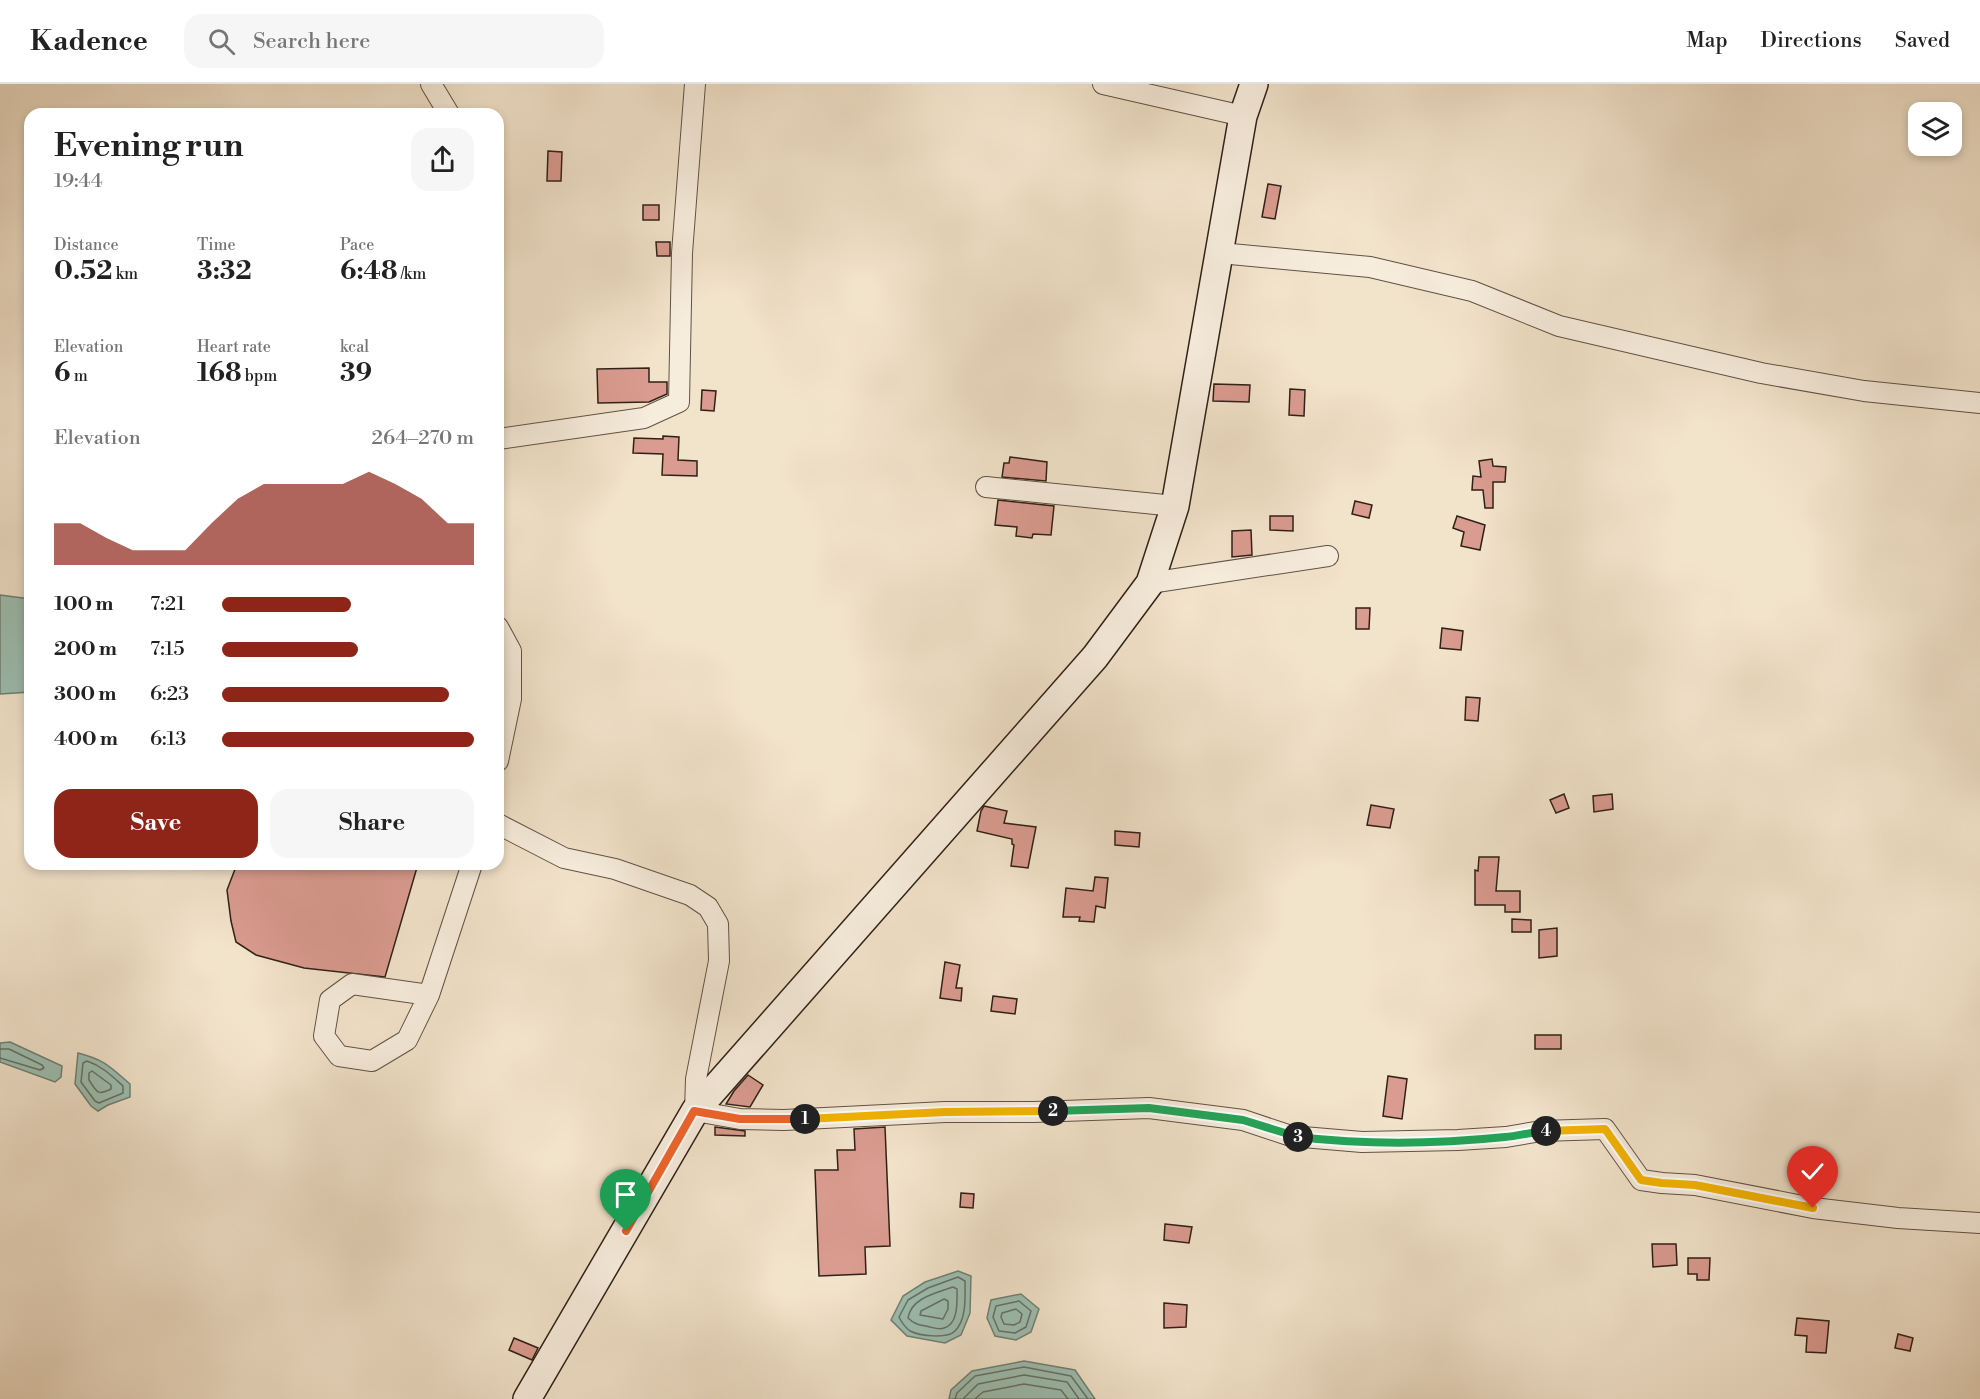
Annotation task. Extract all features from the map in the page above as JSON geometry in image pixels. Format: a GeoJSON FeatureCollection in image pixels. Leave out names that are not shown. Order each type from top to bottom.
{"type":"FeatureCollection","features":[{"type":"Feature","properties":{"kind":"main road"},"geometry":{"type":"LineString","coordinates":[[527,1399],[694,1111],[1095,657],[1150,582],[1175,506],[1243,116],[1254,84]]}},
{"type":"Feature","properties":{"kind":"street"},"geometry":{"type":"LineString","coordinates":[[431,84],[445,108]]}},
{"type":"Feature","properties":{"kind":"street"},"geometry":{"type":"LineString","coordinates":[[504,438],[644,418],[679,402],[682,253],[695,84]]}},
{"type":"Feature","properties":{"kind":"street"},"geometry":{"type":"LineString","coordinates":[[1102,84],[1243,116]]}},
{"type":"Feature","properties":{"kind":"street"},"geometry":{"type":"LineString","coordinates":[[1220,253],[1370,267],[1472,291],[1559,326],[1761,373],[1864,391],[1980,403]]}},
{"type":"Feature","properties":{"kind":"street"},"geometry":{"type":"LineString","coordinates":[[986,487],[1175,506]]}},
{"type":"Feature","properties":{"kind":"street"},"geometry":{"type":"LineString","coordinates":[[1150,582],[1328,556]]}},
{"type":"Feature","properties":{"kind":"street"},"geometry":{"type":"LineString","coordinates":[[504,638],[511,651],[511,699],[504,732]]}},
{"type":"Feature","properties":{"kind":"street"},"geometry":{"type":"LineString","coordinates":[[504,827],[564,858],[615,869],[690,895],[708,907],[718,924],[718,961],[696,1079],[694,1111],[740,1119],[784,1120],[945,1112],[1149,1108],[1243,1120],[1291,1136],[1362,1142],[1458,1140],[1506,1137],[1541,1131],[1605,1129],[1641,1180],[1695,1185],[1813,1208],[1898,1218],[1980,1223]]}},
{"type":"Feature","properties":{"kind":"street"},"geometry":{"type":"LineString","coordinates":[[429,995],[352,984],[330,1000],[324,1036],[339,1056],[372,1061],[406,1040],[429,995],[470,870]]}},
{"type":"Feature","properties":{"kind":"water"},"geometry":{"type":"Polygon","coordinates":[[[0,595],[24,598],[24,692],[0,694],[0,595]]]}},
{"type":"Feature","properties":{"kind":"water"},"geometry":{"type":"Polygon","coordinates":[[[10,1042],[62,1066],[61,1077],[55,1082],[0,1062],[0,1043],[10,1042]]]}},
{"type":"Feature","properties":{"kind":"water"},"geometry":{"type":"Polygon","coordinates":[[[78,1053],[101,1061],[130,1084],[130,1097],[98,1111],[91,1106],[75,1084],[78,1053]]]}},
{"type":"Feature","properties":{"kind":"water"},"geometry":{"type":"Polygon","coordinates":[[[958,1271],[971,1276],[970,1313],[961,1335],[945,1343],[907,1336],[891,1320],[903,1296],[925,1282],[958,1271]]]}},
{"type":"Feature","properties":{"kind":"water"},"geometry":{"type":"Polygon","coordinates":[[[1021,1294],[1039,1309],[1031,1332],[1016,1340],[995,1336],[987,1318],[991,1300],[1021,1294]]]}},
{"type":"Feature","properties":{"kind":"water"},"geometry":{"type":"Polygon","coordinates":[[[1024,1361],[1075,1370],[1095,1399],[949,1399],[951,1390],[972,1371],[1024,1361]]]}},
{"type":"Feature","properties":{"kind":"building"},"geometry":{"type":"Polygon","coordinates":[[[548,151],[562,152],[561,181],[547,181],[548,151]]]}},
{"type":"Feature","properties":{"kind":"building"},"geometry":{"type":"Polygon","coordinates":[[[1268,184],[1281,186],[1275,219],[1262,217],[1268,184]]]}},
{"type":"Feature","properties":{"kind":"building"},"geometry":{"type":"Polygon","coordinates":[[[643,205],[659,205],[659,220],[643,220],[643,205]]]}},
{"type":"Feature","properties":{"kind":"building"},"geometry":{"type":"Polygon","coordinates":[[[656,242],[670,242],[670,256],[657,256],[656,242]]]}},
{"type":"Feature","properties":{"kind":"building"},"geometry":{"type":"Polygon","coordinates":[[[649,368],[649,382],[667,382],[667,394],[649,402],[598,403],[597,369],[649,368]]]}},
{"type":"Feature","properties":{"kind":"building"},"geometry":{"type":"Polygon","coordinates":[[[1214,384],[1250,385],[1249,402],[1213,401],[1214,384]]]}},
{"type":"Feature","properties":{"kind":"building"},"geometry":{"type":"Polygon","coordinates":[[[1290,389],[1305,390],[1304,416],[1289,415],[1290,389]]]}},
{"type":"Feature","properties":{"kind":"building"},"geometry":{"type":"Polygon","coordinates":[[[702,390],[716,391],[714,411],[701,410],[702,390]]]}},
{"type":"Feature","properties":{"kind":"building"},"geometry":{"type":"Polygon","coordinates":[[[663,436],[679,437],[678,460],[697,461],[697,476],[662,475],[663,454],[633,453],[634,438],[663,439],[663,436]]]}},
{"type":"Feature","properties":{"kind":"building"},"geometry":{"type":"Polygon","coordinates":[[[1010,457],[1047,462],[1046,481],[1002,477],[1004,463],[1009,463],[1010,457]]]}},
{"type":"Feature","properties":{"kind":"building"},"geometry":{"type":"Polygon","coordinates":[[[1492,459],[1493,466],[1506,467],[1505,482],[1493,482],[1493,508],[1485,508],[1483,490],[1472,490],[1473,476],[1481,477],[1479,461],[1492,459]]]}},
{"type":"Feature","properties":{"kind":"building"},"geometry":{"type":"Polygon","coordinates":[[[998,500],[1054,506],[1051,535],[1033,534],[1032,538],[1016,536],[1017,527],[995,525],[998,500]]]}},
{"type":"Feature","properties":{"kind":"building"},"geometry":{"type":"Polygon","coordinates":[[[1355,501],[1372,505],[1369,518],[1352,514],[1355,501]]]}},
{"type":"Feature","properties":{"kind":"building"},"geometry":{"type":"Polygon","coordinates":[[[1270,516],[1293,516],[1293,531],[1270,530],[1270,516]]]}},
{"type":"Feature","properties":{"kind":"building"},"geometry":{"type":"Polygon","coordinates":[[[1457,516],[1485,525],[1480,550],[1461,546],[1464,532],[1453,528],[1457,516]]]}},
{"type":"Feature","properties":{"kind":"building"},"geometry":{"type":"Polygon","coordinates":[[[1251,530],[1252,555],[1232,557],[1232,531],[1251,530]]]}},
{"type":"Feature","properties":{"kind":"building"},"geometry":{"type":"Polygon","coordinates":[[[1356,608],[1370,608],[1369,629],[1356,629],[1356,608]]]}},
{"type":"Feature","properties":{"kind":"building"},"geometry":{"type":"Polygon","coordinates":[[[1442,628],[1463,631],[1461,650],[1440,648],[1442,628]]]}},
{"type":"Feature","properties":{"kind":"building"},"geometry":{"type":"Polygon","coordinates":[[[1466,697],[1480,698],[1478,721],[1465,720],[1466,697]]]}},
{"type":"Feature","properties":{"kind":"building"},"geometry":{"type":"Polygon","coordinates":[[[1564,794],[1569,808],[1556,813],[1550,800],[1564,794]]]}},
{"type":"Feature","properties":{"kind":"building"},"geometry":{"type":"Polygon","coordinates":[[[1612,794],[1613,809],[1594,812],[1593,796],[1612,794]]]}},
{"type":"Feature","properties":{"kind":"building"},"geometry":{"type":"Polygon","coordinates":[[[1371,805],[1394,809],[1390,828],[1367,825],[1371,805]]]}},
{"type":"Feature","properties":{"kind":"building"},"geometry":{"type":"Polygon","coordinates":[[[984,806],[1007,811],[1004,823],[1036,827],[1028,868],[1011,866],[1014,845],[1012,839],[977,831],[984,806]]]}},
{"type":"Feature","properties":{"kind":"building"},"geometry":{"type":"Polygon","coordinates":[[[1115,831],[1140,833],[1139,847],[1115,845],[1115,831]]]}},
{"type":"Feature","properties":{"kind":"building"},"geometry":{"type":"Polygon","coordinates":[[[1479,857],[1499,857],[1496,891],[1520,891],[1520,912],[1505,912],[1505,905],[1475,905],[1475,870],[1478,871],[1479,857]]]}},
{"type":"Feature","properties":{"kind":"building"},"geometry":{"type":"Polygon","coordinates":[[[235,870],[416,870],[385,977],[304,968],[256,955],[236,942],[227,890],[235,870]]]}},
{"type":"Feature","properties":{"kind":"building"},"geometry":{"type":"Polygon","coordinates":[[[1095,877],[1108,878],[1105,908],[1096,906],[1094,922],[1079,921],[1080,917],[1063,917],[1066,888],[1093,891],[1095,877]]]}},
{"type":"Feature","properties":{"kind":"building"},"geometry":{"type":"Polygon","coordinates":[[[1512,919],[1531,920],[1531,932],[1512,932],[1512,919]]]}},
{"type":"Feature","properties":{"kind":"building"},"geometry":{"type":"Polygon","coordinates":[[[1557,928],[1557,956],[1539,958],[1539,930],[1557,928]]]}},
{"type":"Feature","properties":{"kind":"building"},"geometry":{"type":"Polygon","coordinates":[[[945,962],[960,965],[956,988],[962,988],[961,1001],[940,998],[945,962]]]}},
{"type":"Feature","properties":{"kind":"building"},"geometry":{"type":"Polygon","coordinates":[[[993,996],[1017,999],[1015,1014],[991,1011],[993,996]]]}},
{"type":"Feature","properties":{"kind":"building"},"geometry":{"type":"Polygon","coordinates":[[[1535,1035],[1561,1035],[1561,1049],[1535,1049],[1535,1035]]]}},
{"type":"Feature","properties":{"kind":"building"},"geometry":{"type":"Polygon","coordinates":[[[748,1075],[763,1085],[750,1107],[726,1104],[734,1091],[748,1075]]]}},
{"type":"Feature","properties":{"kind":"building"},"geometry":{"type":"Polygon","coordinates":[[[1388,1076],[1407,1079],[1402,1119],[1383,1116],[1388,1076]]]}},
{"type":"Feature","properties":{"kind":"building"},"geometry":{"type":"Polygon","coordinates":[[[715,1127],[745,1131],[745,1136],[715,1135],[715,1127]]]}},
{"type":"Feature","properties":{"kind":"building"},"geometry":{"type":"Polygon","coordinates":[[[885,1127],[890,1246],[865,1247],[866,1274],[819,1276],[815,1170],[838,1170],[837,1150],[855,1150],[854,1129],[885,1127]]]}},
{"type":"Feature","properties":{"kind":"building"},"geometry":{"type":"Polygon","coordinates":[[[961,1193],[974,1194],[973,1208],[960,1207],[961,1193]]]}},
{"type":"Feature","properties":{"kind":"building"},"geometry":{"type":"Polygon","coordinates":[[[1165,1224],[1192,1227],[1189,1243],[1164,1240],[1165,1224]]]}},
{"type":"Feature","properties":{"kind":"building"},"geometry":{"type":"Polygon","coordinates":[[[1652,1244],[1676,1244],[1677,1265],[1653,1267],[1652,1244]]]}},
{"type":"Feature","properties":{"kind":"building"},"geometry":{"type":"Polygon","coordinates":[[[1688,1258],[1710,1258],[1709,1280],[1697,1280],[1697,1274],[1688,1274],[1688,1258]]]}},
{"type":"Feature","properties":{"kind":"building"},"geometry":{"type":"Polygon","coordinates":[[[1164,1303],[1187,1305],[1186,1327],[1164,1328],[1164,1303]]]}},
{"type":"Feature","properties":{"kind":"building"},"geometry":{"type":"Polygon","coordinates":[[[1797,1318],[1829,1321],[1826,1353],[1806,1352],[1807,1336],[1795,1335],[1797,1318]]]}},
{"type":"Feature","properties":{"kind":"building"},"geometry":{"type":"Polygon","coordinates":[[[1898,1334],[1913,1338],[1910,1351],[1895,1348],[1898,1334]]]}},
{"type":"Feature","properties":{"kind":"building"},"geometry":{"type":"Polygon","coordinates":[[[514,1338],[538,1348],[532,1360],[509,1350],[514,1338]]]}},
{"type":"Feature","properties":{"kind":"route"},"geometry":{"type":"LineString","coordinates":[[626,1231],[694,1111],[740,1119],[784,1120],[945,1112],[1149,1108],[1243,1120],[1291,1136],[1362,1142],[1458,1140],[1506,1137],[1541,1131],[1605,1129],[1641,1180],[1695,1185],[1813,1208]]}}]}
